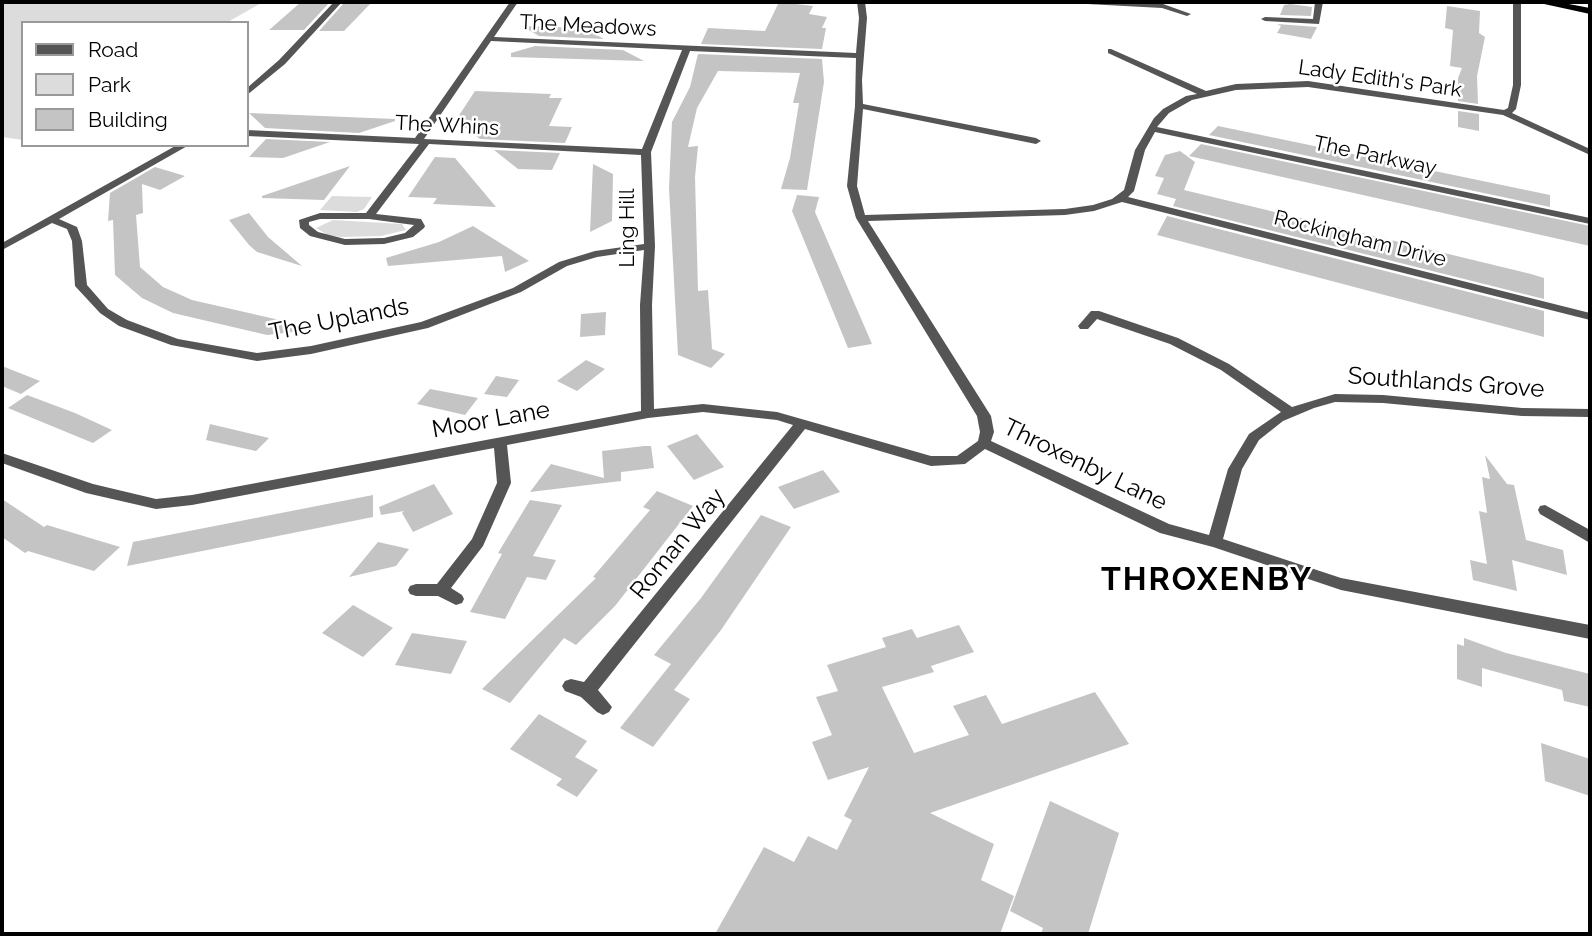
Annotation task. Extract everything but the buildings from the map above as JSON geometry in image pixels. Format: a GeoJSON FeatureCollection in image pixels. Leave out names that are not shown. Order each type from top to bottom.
{"type":"FeatureCollection","features":[{"type":"Feature","properties":{"kind":"highway"},"geometry":{"type":"LineString","coordinates":[[1542,2],[1585,7]]}},
{"type":"Feature","properties":{"kind":"street"},"geometry":{"type":"LineString","coordinates":[[248,91],[282,62],[338,2]]}},
{"type":"Feature","properties":{"kind":"street"},"geometry":{"type":"LineString","coordinates":[[369,216],[514,2]]}},
{"type":"Feature","properties":{"kind":"street","name":"Throxenby Lane"},"geometry":{"type":"LineString","coordinates":[[861,2],[863,18],[859,106],[852,186],[861,218],[984,416],[987,432],[984,443],[1165,529],[1215,542],[1341,584],[1590,632]]}},
{"type":"Feature","properties":{"kind":"street"},"geometry":{"type":"LineString","coordinates":[[1087,2],[1163,6],[1187,14]]}},
{"type":"Feature","properties":{"kind":"street"},"geometry":{"type":"LineString","coordinates":[[1265,19],[1316,22],[1319,2]]}},
{"type":"Feature","properties":{"kind":"street"},"geometry":{"type":"LineString","coordinates":[[1505,113],[1512,109],[1517,85],[1517,2]]}},
{"type":"Feature","properties":{"kind":"street","name":"The Meadows"},"geometry":{"type":"LineString","coordinates":[[488,39],[860,57]]}},
{"type":"Feature","properties":{"kind":"street","name":"Ling Hill"},"geometry":{"type":"LineString","coordinates":[[648,414],[646,305],[650,246],[646,152],[687,48]]}},
{"type":"Feature","properties":{"kind":"street"},"geometry":{"type":"LineString","coordinates":[[1111,51],[1205,94]]}},
{"type":"Feature","properties":{"kind":"street","name":"Lady Edith's Park"},"geometry":{"type":"LineString","coordinates":[[1121,198],[1132,184],[1140,149],[1157,120],[1177,104],[1205,94],[1254,85],[1301,84],[1505,113]]}},
{"type":"Feature","properties":{"kind":"street"},"geometry":{"type":"LineString","coordinates":[[859,106],[1036,141]]}},
{"type":"Feature","properties":{"kind":"street"},"geometry":{"type":"LineString","coordinates":[[1505,113],[1590,152]]}},
{"type":"Feature","properties":{"kind":"street","name":"The Parkway"},"geometry":{"type":"LineString","coordinates":[[1152,129],[1590,221]]}},
{"type":"Feature","properties":{"kind":"street","name":"The Whins"},"geometry":{"type":"LineString","coordinates":[[248,133],[646,152]]}},
{"type":"Feature","properties":{"kind":"street"},"geometry":{"type":"LineString","coordinates":[[2,247],[180,147]]}},
{"type":"Feature","properties":{"kind":"street"},"geometry":{"type":"LineString","coordinates":[[861,218],[1074,211],[1094,208],[1121,198]]}},
{"type":"Feature","properties":{"kind":"street","name":"Rockingham Drive"},"geometry":{"type":"LineString","coordinates":[[1121,198],[1590,317]]}},
{"type":"Feature","properties":{"kind":"street"},"geometry":{"type":"LineString","coordinates":[[320,216],[369,216],[417,220],[420,226],[410,235],[361,243],[314,234],[304,226],[304,220],[320,216]]}},
{"type":"Feature","properties":{"kind":"street","name":"The Uplands"},"geometry":{"type":"LineString","coordinates":[[52,220],[72,227],[81,286],[104,311],[123,323],[175,342],[257,357],[327,347],[424,325],[517,290],[563,264],[595,254],[650,246]]}},
{"type":"Feature","properties":{"kind":"street"},"geometry":{"type":"LineString","coordinates":[[1084,326],[1095,314],[1200,353],[1290,412]]}},
{"type":"Feature","properties":{"kind":"street","name":"Southlands Grove"},"geometry":{"type":"LineString","coordinates":[[1215,542],[1235,469],[1245,450],[1263,428],[1290,412],[1335,398],[1383,399],[1522,412],[1590,413]]}},
{"type":"Feature","properties":{"kind":"street","name":"Moor Lane"},"geometry":{"type":"LineString","coordinates":[[2,458],[91,489],[156,504],[192,500],[648,414],[703,408],[741,410],[931,461],[960,461],[984,443]]}},
{"type":"Feature","properties":{"kind":"street","name":"Roman Way"},"geometry":{"type":"LineString","coordinates":[[603,707],[579,689],[801,424]]}},
{"type":"Feature","properties":{"kind":"street"},"geometry":{"type":"LineString","coordinates":[[441,590],[478,542],[503,483],[500,443]]}},
{"type":"Feature","properties":{"kind":"street"},"geometry":{"type":"LineString","coordinates":[[1545,510],[1590,537]]}},
{"type":"Feature","properties":{"kind":"street"},"geometry":{"type":"LineString","coordinates":[[416,590],[441,590],[456,599]]}},
{"type":"Feature","properties":{"kind":"green space"},"geometry":{"type":"Polygon","coordinates":[[[2,2],[263,2],[230,21],[21,21],[21,140],[2,137],[2,2]]]}},
{"type":"Feature","properties":{"kind":"green space"},"geometry":{"type":"Polygon","coordinates":[[[332,196],[372,197],[364,209],[357,212],[320,210],[332,196]]]}},
{"type":"Feature","properties":{"kind":"green space"},"geometry":{"type":"Polygon","coordinates":[[[333,220],[402,224],[406,230],[381,236],[341,237],[328,235],[316,228],[333,220]]]}},
{"type":"Feature","properties":{"kind":"district","name":"THROXENBY"},"geometry":{"type":"Point","coordinates":[1207,580]}}]}
